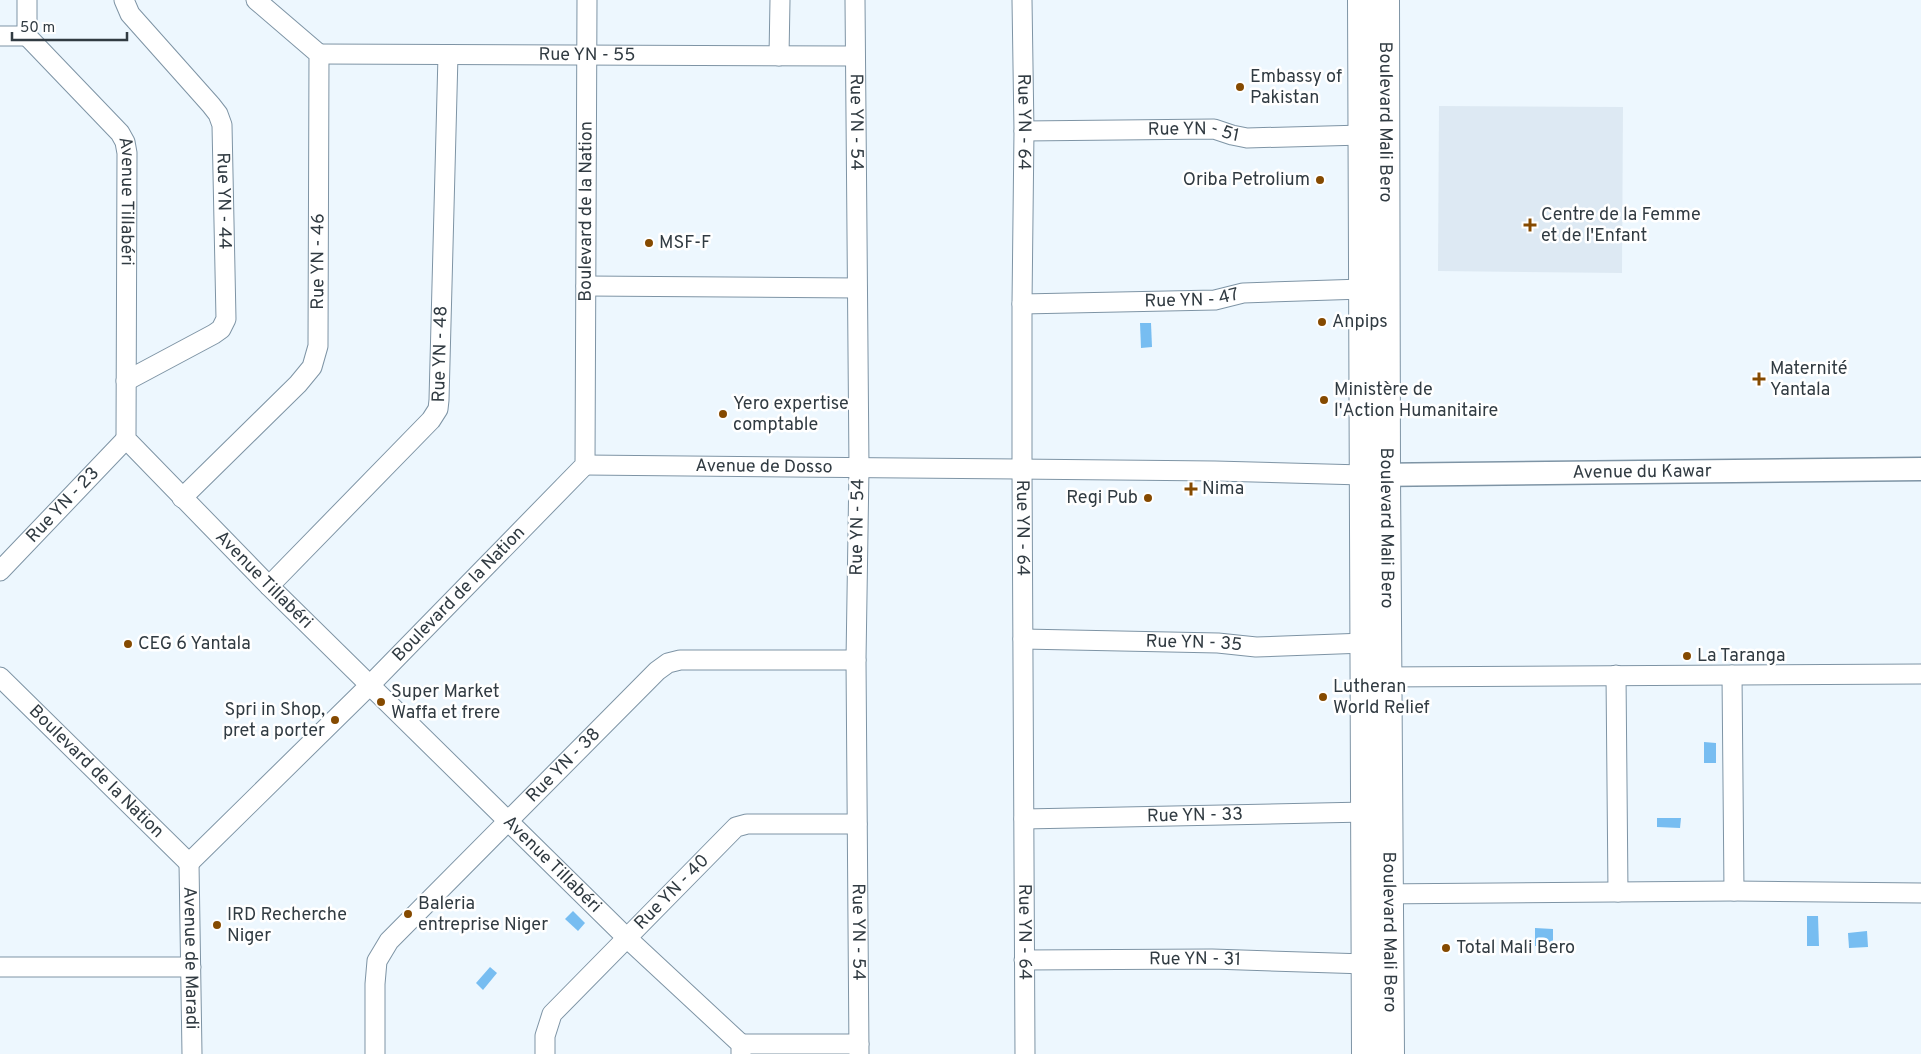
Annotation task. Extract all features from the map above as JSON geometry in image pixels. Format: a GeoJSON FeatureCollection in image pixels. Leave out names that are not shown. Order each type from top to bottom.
{"type":"FeatureCollection","features":[{"type":"Feature","properties":{"kind":"main road","name":"Boulevard Mali Bero"},"geometry":{"type":"LineString","coordinates":[[1362,0],[1362,289],[1375,475],[1365,643],[1377,677],[1366,812],[1378,894],[1366,964],[1366,1054]]}},
{"type":"Feature","properties":{"kind":"main road","name":"Boulevard Mali Bero"},"geometry":{"type":"LineString","coordinates":[[1385,0],[1375,475],[1378,894],[1390,1054]]}},
{"type":"Feature","properties":{"kind":"street"},"geometry":{"type":"LineString","coordinates":[[0,36],[27,36],[27,0]]}},
{"type":"Feature","properties":{"kind":"street","name":"Rue YN - 44"},"geometry":{"type":"LineString","coordinates":[[124,0],[130,14],[211,105],[218,114],[222,125],[226,320],[221,329],[214,334],[126,381]]}},
{"type":"Feature","properties":{"kind":"street"},"geometry":{"type":"LineString","coordinates":[[256,0],[319,54]]}},
{"type":"Feature","properties":{"kind":"street","name":"Boulevard de la Nation"},"geometry":{"type":"LineString","coordinates":[[0,677],[189,863],[370,685],[585,465],[587,0]]}},
{"type":"Feature","properties":{"kind":"street"},"geometry":{"type":"LineString","coordinates":[[778,56],[780,0]]}},
{"type":"Feature","properties":{"kind":"street","name":"Rue YN - 54"},"geometry":{"type":"LineString","coordinates":[[855,0],[858,468],[856,660],[859,1049]]}},
{"type":"Feature","properties":{"kind":"street","name":"Rue YN - 64"},"geometry":{"type":"LineString","coordinates":[[1022,0],[1024,131],[1022,470],[1025,1054]]}},
{"type":"Feature","properties":{"kind":"street","name":"Avenue Tillabéri"},"geometry":{"type":"LineString","coordinates":[[27,36],[120,133],[125,142],[127,153],[126,439],[269,586],[741,1049]]}},
{"type":"Feature","properties":{"kind":"street","name":"Rue YN - 55"},"geometry":{"type":"LineString","coordinates":[[319,54],[854,56]]}},
{"type":"Feature","properties":{"kind":"street","name":"Rue YN - 46"},"geometry":{"type":"LineString","coordinates":[[182,498],[298,384],[312,367],[318,346],[319,54]]}},
{"type":"Feature","properties":{"kind":"street","name":"Rue YN - 48"},"geometry":{"type":"LineString","coordinates":[[269,586],[431,420],[438,409],[440,400],[448,55]]}},
{"type":"Feature","properties":{"kind":"street","name":"Rue YN - 51"},"geometry":{"type":"LineString","coordinates":[[1024,131],[1214,128],[1247,138],[1363,135]]}},
{"type":"Feature","properties":{"kind":"street"},"geometry":{"type":"LineString","coordinates":[[586,286],[857,288]]}},
{"type":"Feature","properties":{"kind":"street","name":"Rue YN - 47"},"geometry":{"type":"LineString","coordinates":[[1022,304],[1215,300],[1243,293],[1362,289]]}},
{"type":"Feature","properties":{"kind":"street","name":"Rue YN - 23"},"geometry":{"type":"LineString","coordinates":[[0,571],[126,439]]}},
{"type":"Feature","properties":{"kind":"street","name":"Avenue de Dosso"},"geometry":{"type":"LineString","coordinates":[[585,465],[1215,471],[1375,475]]}},
{"type":"Feature","properties":{"kind":"street","name":"Avenue du Kawar"},"geometry":{"type":"LineString","coordinates":[[1375,475],[1921,469]]}},
{"type":"Feature","properties":{"kind":"street","name":"Rue YN - 35"},"geometry":{"type":"LineString","coordinates":[[1023,639],[1218,643],[1256,647],[1365,643]]}},
{"type":"Feature","properties":{"kind":"street","name":"Rue YN - 38"},"geometry":{"type":"LineString","coordinates":[[376,1054],[375,984],[377,961],[389,941],[657,671],[668,663],[680,660],[856,660]]}},
{"type":"Feature","properties":{"kind":"street"},"geometry":{"type":"LineString","coordinates":[[1377,677],[1921,674]]}},
{"type":"Feature","properties":{"kind":"street"},"geometry":{"type":"LineString","coordinates":[[1616,675],[1618,892]]}},
{"type":"Feature","properties":{"kind":"street"},"geometry":{"type":"LineString","coordinates":[[1732,675],[1734,891]]}},
{"type":"Feature","properties":{"kind":"street","name":"Rue YN - 33"},"geometry":{"type":"LineString","coordinates":[[1024,819],[1366,812]]}},
{"type":"Feature","properties":{"kind":"street","name":"Rue YN - 40"},"geometry":{"type":"LineString","coordinates":[[545,1054],[545,1036],[552,1014],[628,939],[736,827],[747,824],[857,824]]}},
{"type":"Feature","properties":{"kind":"street","name":"Avenue de Maradi"},"geometry":{"type":"LineString","coordinates":[[189,863],[192,1054]]}},
{"type":"Feature","properties":{"kind":"street"},"geometry":{"type":"LineString","coordinates":[[1378,894],[1734,891],[1921,893]]}},
{"type":"Feature","properties":{"kind":"street","name":"Rue YN - 31"},"geometry":{"type":"LineString","coordinates":[[1024,960],[1212,959],[1366,964]]}},
{"type":"Feature","properties":{"kind":"street"},"geometry":{"type":"LineString","coordinates":[[0,967],[191,967]]}},
{"type":"Feature","properties":{"kind":"street"},"geometry":{"type":"LineString","coordinates":[[741,1049],[859,1049]]}},
{"type":"Feature","properties":{"kind":"shaded area","name":"Centre de la Femme et de l'Enfant"},"geometry":{"type":"Polygon","coordinates":[[[1439,106],[1623,107],[1622,273],[1438,271],[1439,106]]]}},
{"type":"Feature","properties":{"kind":"water"},"geometry":{"type":"Polygon","coordinates":[[[1140,323],[1151,323],[1152,347],[1141,348],[1140,323]]]}},
{"type":"Feature","properties":{"kind":"water"},"geometry":{"type":"Polygon","coordinates":[[[1704,742],[1716,743],[1716,763],[1704,763],[1704,742]]]}},
{"type":"Feature","properties":{"kind":"water"},"geometry":{"type":"Polygon","coordinates":[[[1657,818],[1681,818],[1680,828],[1657,827],[1657,818]]]}},
{"type":"Feature","properties":{"kind":"water"},"geometry":{"type":"Polygon","coordinates":[[[573,911],[585,923],[578,931],[565,919],[573,911]]]}},
{"type":"Feature","properties":{"kind":"water"},"geometry":{"type":"Polygon","coordinates":[[[1807,916],[1818,916],[1819,946],[1807,946],[1807,916]]]}},
{"type":"Feature","properties":{"kind":"water"},"geometry":{"type":"Polygon","coordinates":[[[1535,928],[1553,929],[1553,946],[1535,946],[1535,928]]]}},
{"type":"Feature","properties":{"kind":"water"},"geometry":{"type":"Polygon","coordinates":[[[1867,931],[1868,947],[1849,948],[1848,933],[1867,931]]]}},
{"type":"Feature","properties":{"kind":"water"},"geometry":{"type":"Polygon","coordinates":[[[490,967],[497,973],[483,990],[476,983],[490,967]]]}},
{"type":"Feature","properties":{"kind":"place","name":"Embassy of Pakistan"},"geometry":{"type":"Point","coordinates":[1240,87]}},
{"type":"Feature","properties":{"kind":"place","name":"Oriba Petrolium"},"geometry":{"type":"Point","coordinates":[1320,180]}},
{"type":"Feature","properties":{"kind":"place","name":"Centre de la Femme et de l'Enfant"},"geometry":{"type":"Point","coordinates":[1530,225]}},
{"type":"Feature","properties":{"kind":"place","name":"MSF-F"},"geometry":{"type":"Point","coordinates":[649,243]}},
{"type":"Feature","properties":{"kind":"place","name":"Anpips"},"geometry":{"type":"Point","coordinates":[1322,322]}},
{"type":"Feature","properties":{"kind":"place","name":"Maternité Yantala"},"geometry":{"type":"Point","coordinates":[1759,379]}},
{"type":"Feature","properties":{"kind":"place","name":"Ministère de l'Action Humanitaire"},"geometry":{"type":"Point","coordinates":[1324,400]}},
{"type":"Feature","properties":{"kind":"place","name":"Yero expertise comptable"},"geometry":{"type":"Point","coordinates":[723,414]}},
{"type":"Feature","properties":{"kind":"place","name":"Nima"},"geometry":{"type":"Point","coordinates":[1191,489]}},
{"type":"Feature","properties":{"kind":"place","name":"Regi Pub"},"geometry":{"type":"Point","coordinates":[1148,498]}},
{"type":"Feature","properties":{"kind":"place","name":"CEG 6 Yantala"},"geometry":{"type":"Point","coordinates":[128,644]}},
{"type":"Feature","properties":{"kind":"place","name":"La Taranga"},"geometry":{"type":"Point","coordinates":[1687,656]}},
{"type":"Feature","properties":{"kind":"place","name":"Lutheran World Relief"},"geometry":{"type":"Point","coordinates":[1323,697]}},
{"type":"Feature","properties":{"kind":"place","name":"Super Market Waffa et frere"},"geometry":{"type":"Point","coordinates":[381,702]}},
{"type":"Feature","properties":{"kind":"place","name":"Spri in Shop, pret a porter"},"geometry":{"type":"Point","coordinates":[335,720]}},
{"type":"Feature","properties":{"kind":"place","name":"Baleria entreprise Niger"},"geometry":{"type":"Point","coordinates":[408,914]}},
{"type":"Feature","properties":{"kind":"place","name":"IRD Recherche Niger"},"geometry":{"type":"Point","coordinates":[217,925]}},
{"type":"Feature","properties":{"kind":"place","name":"Total Mali Bero"},"geometry":{"type":"Point","coordinates":[1446,948]}}]}
